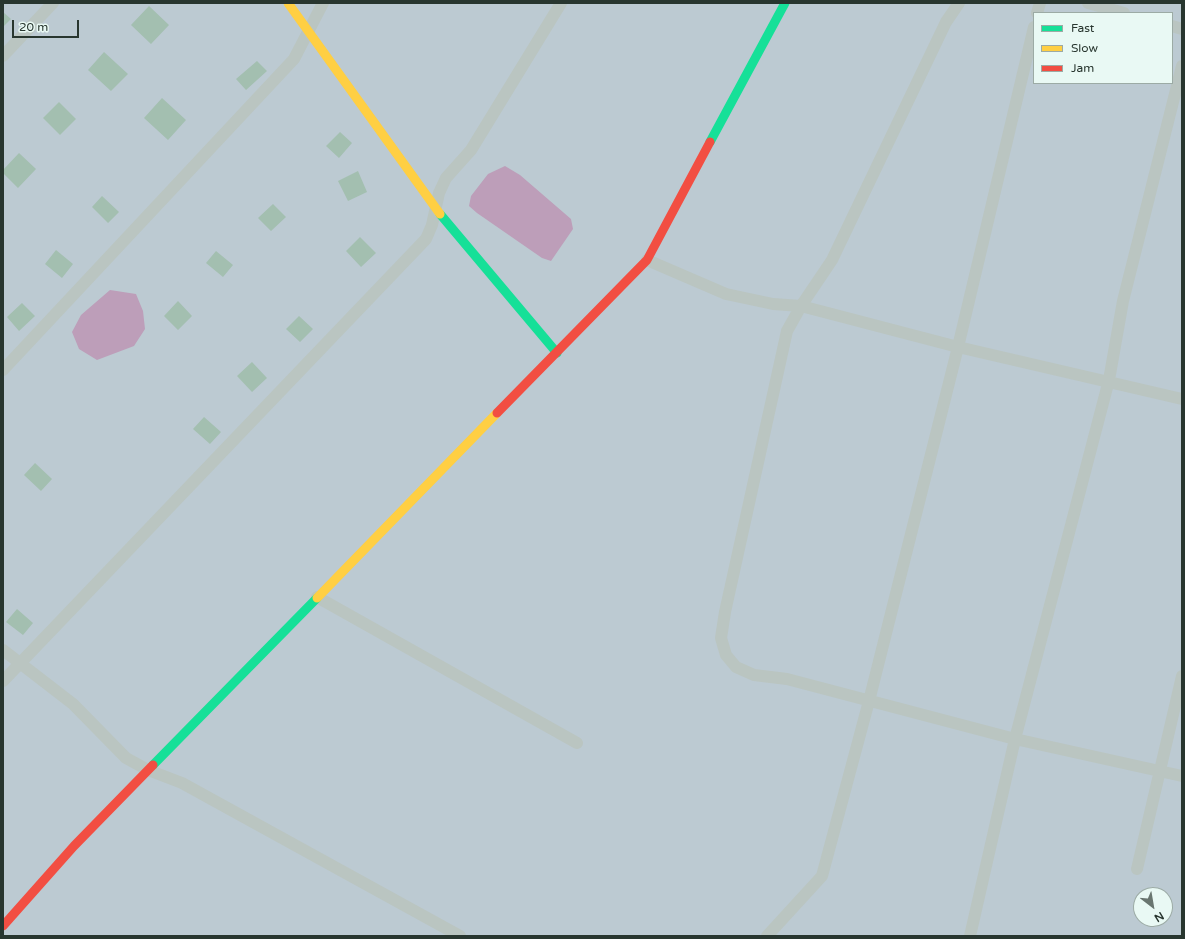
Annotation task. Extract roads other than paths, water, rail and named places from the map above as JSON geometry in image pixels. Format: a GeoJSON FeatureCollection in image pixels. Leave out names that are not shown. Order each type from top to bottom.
{"type":"FeatureCollection","features":[{"type":"Feature","properties":{"kind":"street"},"geometry":{"type":"LineString","coordinates":[[288,3],[307,32],[435,209],[557,353]]}},
{"type":"Feature","properties":{"kind":"street"},"geometry":{"type":"LineString","coordinates":[[3,926],[74,846],[647,260],[785,3]]}},
{"type":"Feature","properties":{"kind":"lane"},"geometry":{"type":"LineString","coordinates":[[3,56],[53,3]]}},
{"type":"Feature","properties":{"kind":"lane"},"geometry":{"type":"LineString","coordinates":[[3,370],[294,59],[323,3]]}},
{"type":"Feature","properties":{"kind":"lane"},"geometry":{"type":"LineString","coordinates":[[3,681],[426,239],[432,225],[438,193],[446,178],[470,150],[561,3]]}},
{"type":"Feature","properties":{"kind":"lane"},"geometry":{"type":"LineString","coordinates":[[959,3],[946,22],[832,260],[801,306],[787,331],[725,612],[721,638],[726,655],[736,667],[754,675],[787,679],[1015,739],[1182,776]]}},
{"type":"Feature","properties":{"kind":"lane"},"geometry":{"type":"LineString","coordinates":[[1088,3],[1120,12]]}},
{"type":"Feature","properties":{"kind":"lane"},"geometry":{"type":"LineString","coordinates":[[768,936],[822,876],[869,701],[958,347],[1033,31]]}},
{"type":"Feature","properties":{"kind":"lane"},"geometry":{"type":"LineString","coordinates":[[970,936],[1015,739],[1108,380],[1123,301],[1182,66]]}},
{"type":"Feature","properties":{"kind":"lane"},"geometry":{"type":"LineString","coordinates":[[647,260],[726,294],[773,304],[801,306],[958,347],[1108,380],[1182,399]]}},
{"type":"Feature","properties":{"kind":"lane"},"geometry":{"type":"LineString","coordinates":[[317,598],[577,743]]}},
{"type":"Feature","properties":{"kind":"lane"},"geometry":{"type":"LineString","coordinates":[[3,650],[19,664],[73,704],[126,758],[148,770],[182,783],[460,936]]}},
{"type":"Feature","properties":{"kind":"lane"},"geometry":{"type":"LineString","coordinates":[[1137,869],[1158,771],[1182,676]]}},
{"type":"Feature","properties":{"kind":"lane"},"geometry":{"type":"LineString","coordinates":[[3,934],[7,936]]}}]}
